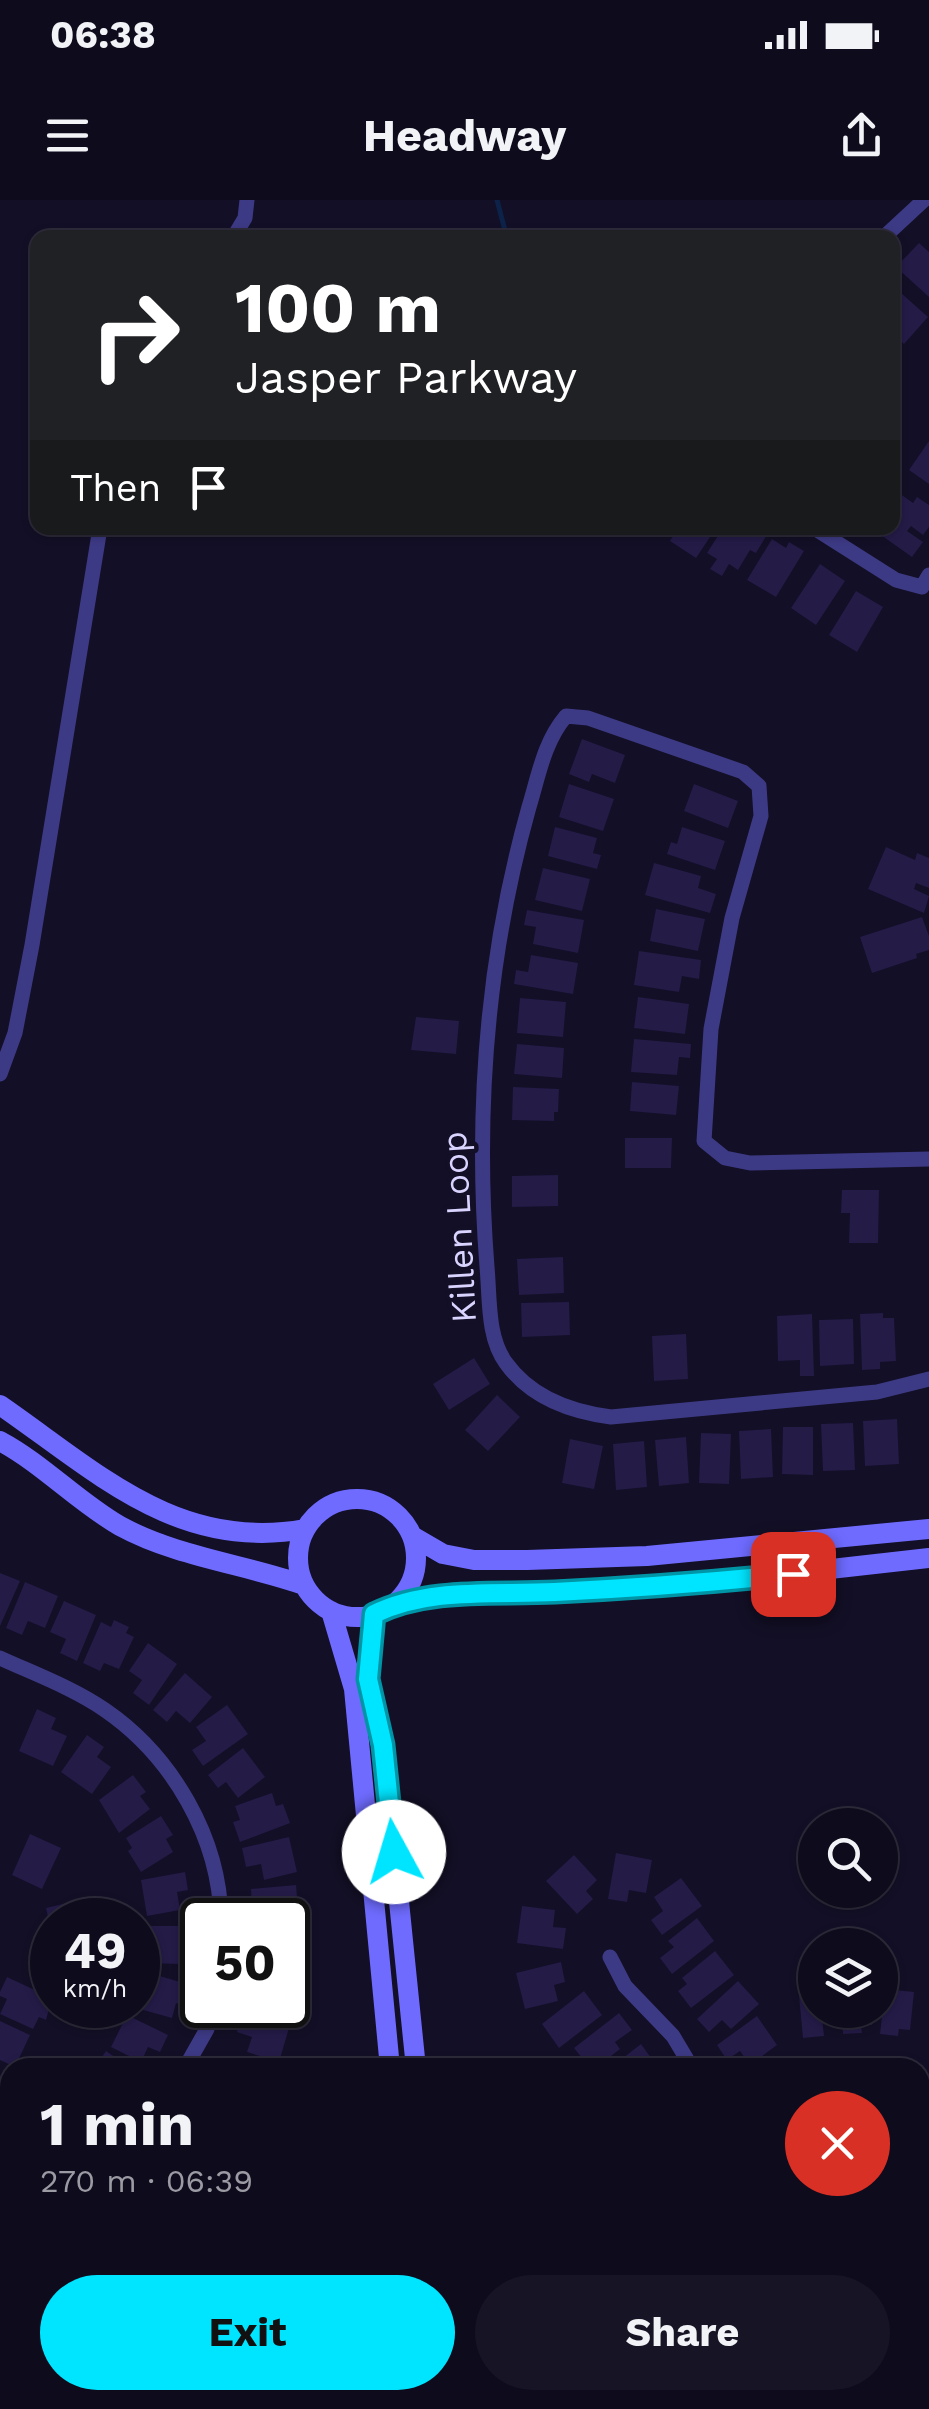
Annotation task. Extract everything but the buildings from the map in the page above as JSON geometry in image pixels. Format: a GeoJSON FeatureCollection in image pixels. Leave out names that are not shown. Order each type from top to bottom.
{"type":"FeatureCollection","features":[{"type":"Feature","properties":{"kind":"main road"},"geometry":{"type":"LineString","coordinates":[[0,1405],[149,1508],[218,1532],[278,1534],[305,1529]]}},
{"type":"Feature","properties":{"kind":"main road"},"geometry":{"type":"LineString","coordinates":[[0,1442],[120,1526],[177,1550],[265,1570],[304,1585]]}},
{"type":"Feature","properties":{"kind":"main road"},"geometry":{"type":"LineString","coordinates":[[415,2058],[383,1745],[368,1679],[381,1611],[404,1594],[413,1576],[416,1556],[412,1536],[402,1520],[388,1507],[370,1499],[332,1503],[316,1514],[298,1547],[304,1585],[315,1600],[331,1611],[359,1617],[381,1611],[443,1595],[688,1585],[929,1558]]}},
{"type":"Feature","properties":{"kind":"main road"},"geometry":{"type":"LineString","coordinates":[[412,1536],[444,1554],[474,1560],[527,1560],[647,1556],[929,1529]]}},
{"type":"Feature","properties":{"kind":"main road"},"geometry":{"type":"LineString","coordinates":[[331,1611],[354,1689],[389,2058]]}},
{"type":"Feature","properties":{"kind":"street"},"geometry":{"type":"LineString","coordinates":[[238,230],[248,200]]}},
{"type":"Feature","properties":{"kind":"street"},"geometry":{"type":"LineString","coordinates":[[892,230],[924,200]]}},
{"type":"Feature","properties":{"kind":"street"},"geometry":{"type":"LineString","coordinates":[[0,1074],[15,1034],[32,944],[99,535]]}},
{"type":"Feature","properties":{"kind":"street"},"geometry":{"type":"LineString","coordinates":[[825,535],[896,580],[926,581]]}},
{"type":"Feature","properties":{"kind":"street","name":"Killen Loop"},"geometry":{"type":"LineString","coordinates":[[929,1159],[750,1163],[725,1158],[704,1141],[710,1030],[732,918],[761,816],[759,786],[744,772],[588,718],[566,716],[550,735],[517,851],[488,1021],[482,1200],[492,1331],[506,1363],[554,1404],[584,1414],[612,1417],[877,1392],[929,1379]]}},
{"type":"Feature","properties":{"kind":"street"},"geometry":{"type":"LineString","coordinates":[[0,1658],[106,1710],[145,1744],[182,1789],[206,1838],[219,1898]]}},
{"type":"Feature","properties":{"kind":"street"},"geometry":{"type":"LineString","coordinates":[[610,1957],[626,1986],[672,2036],[686,2058]]}},
{"type":"Feature","properties":{"kind":"street"},"geometry":{"type":"LineString","coordinates":[[191,2058],[207,2028]]}},
{"type":"Feature","properties":{"kind":"waterway"},"geometry":{"type":"LineString","coordinates":[[497,200],[505,230]]}},
{"type":"Feature","properties":{"kind":"route"},"geometry":{"type":"LineString","coordinates":[[394,1852],[383,1745],[368,1679],[368,1646],[374,1614],[443,1595],[688,1585],[793,1574]]}}]}
